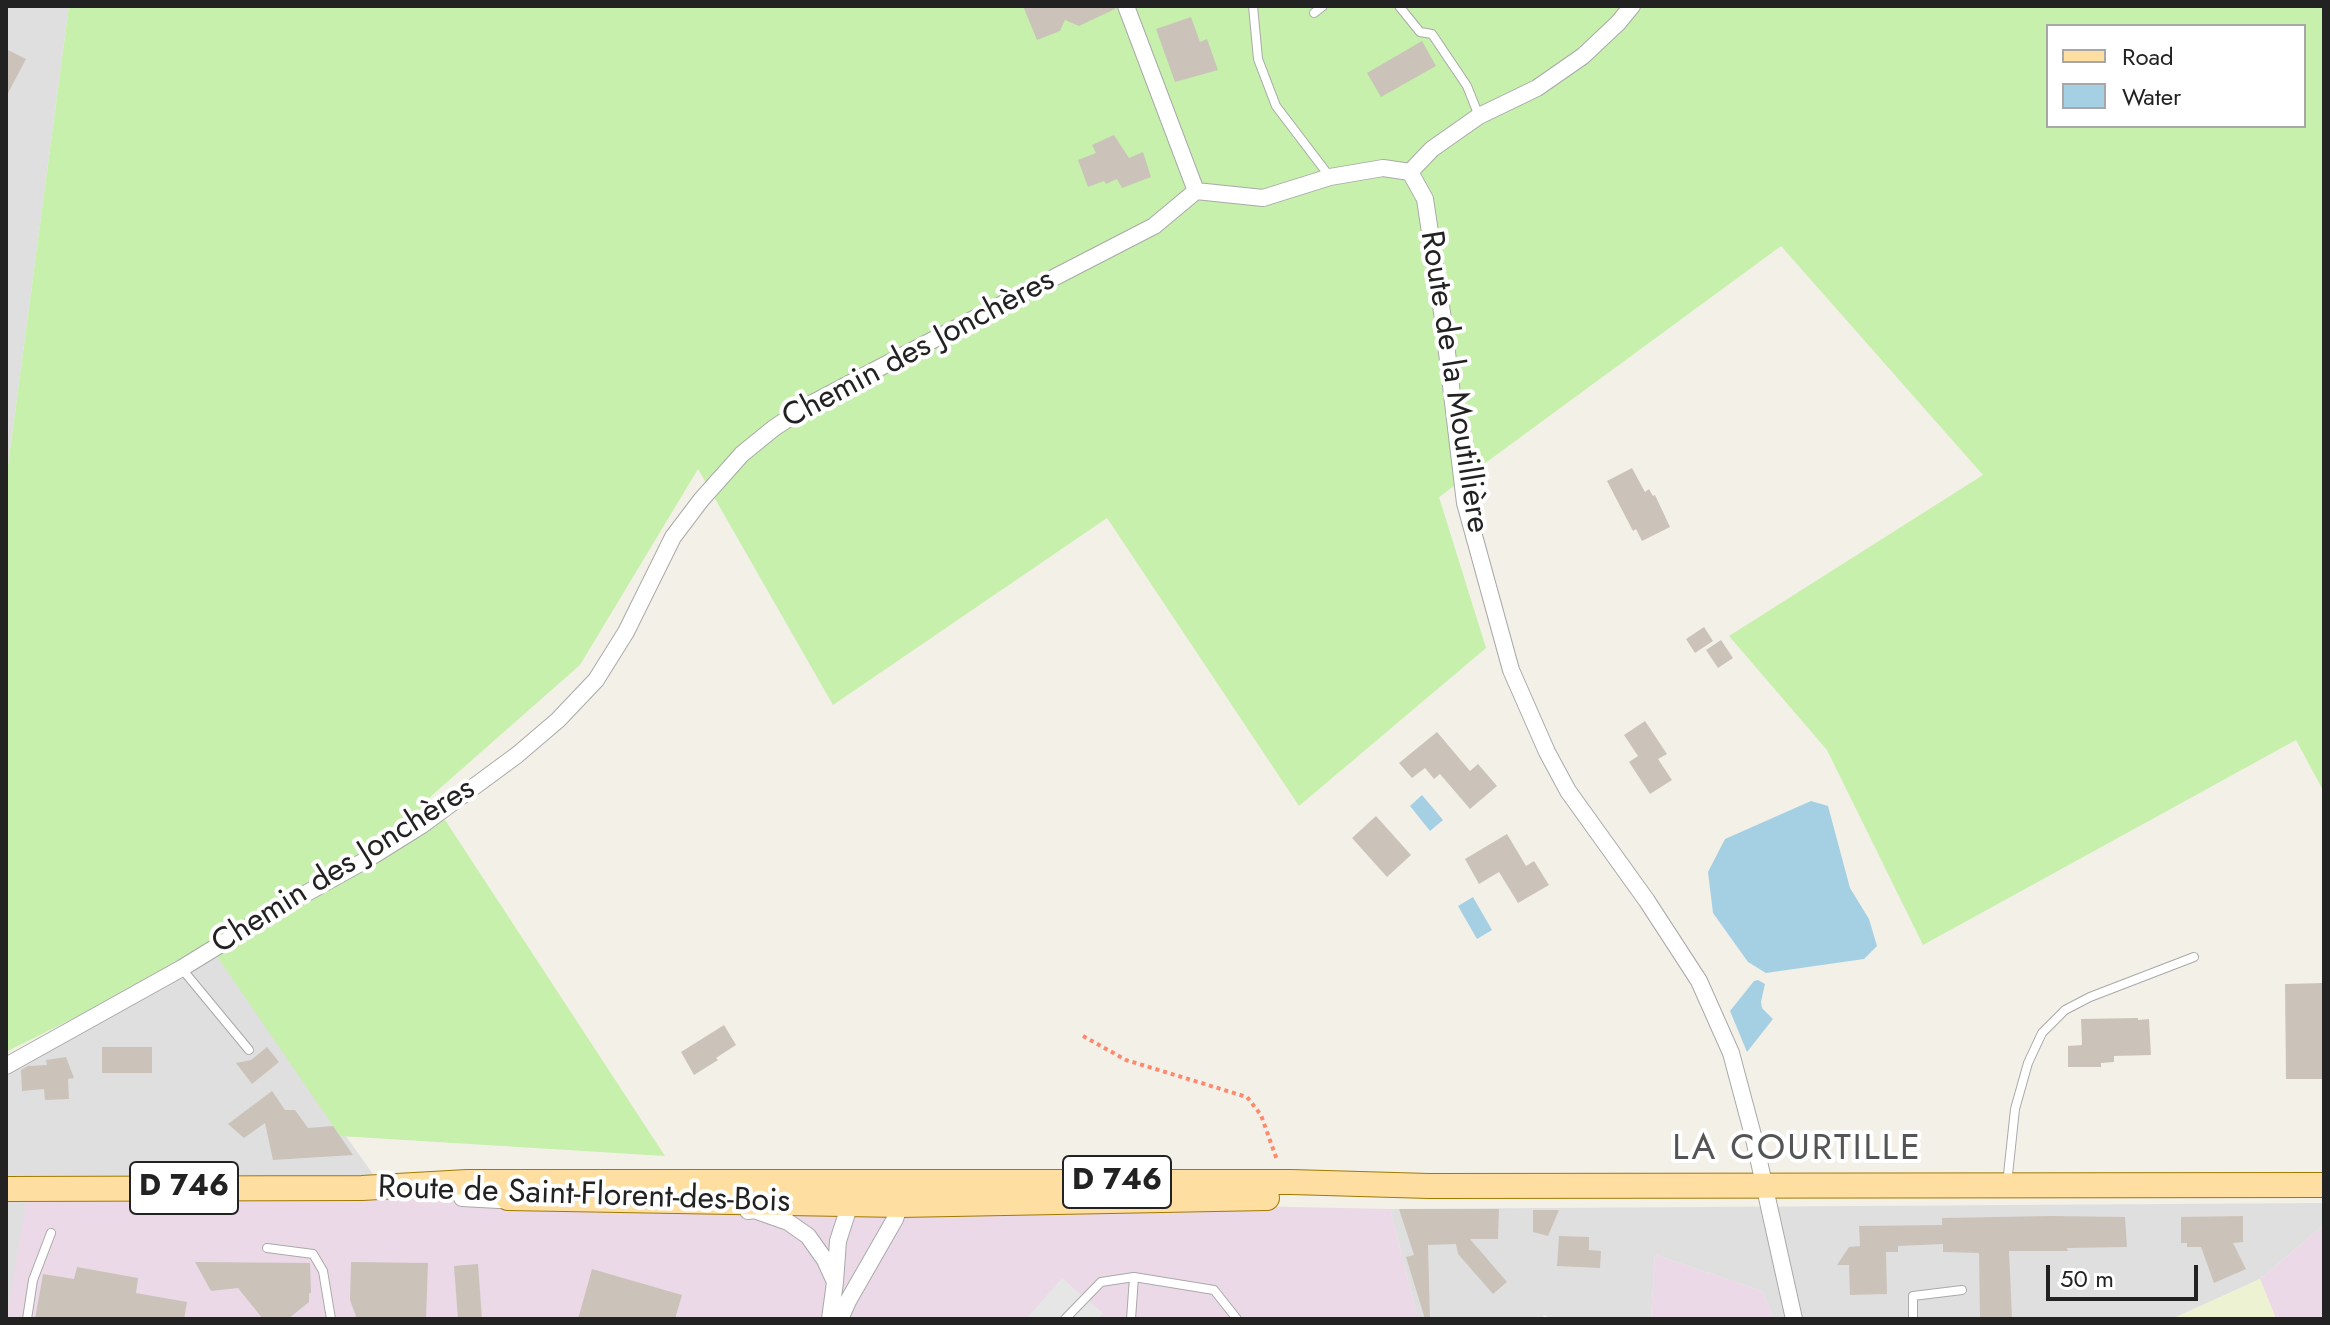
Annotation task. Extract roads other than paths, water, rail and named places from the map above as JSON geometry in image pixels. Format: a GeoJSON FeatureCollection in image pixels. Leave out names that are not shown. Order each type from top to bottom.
{"type":"FeatureCollection","features":[{"type":"Feature","properties":{"kind":"main road","name":"Route de Saint-Florent-des-Bois"},"geometry":{"type":"LineString","coordinates":[[362,1188],[467,1182],[1291,1182],[1429,1186],[2324,1185]]}},
{"type":"Feature","properties":{"kind":"main road","name":"Route de Saint-Florent-des-Bois"},"geometry":{"type":"LineString","coordinates":[[362,1188],[462,1198],[900,1205],[1270,1198],[1429,1186]]}},
{"type":"Feature","properties":{"kind":"main road","name":"D 746"},"geometry":{"type":"LineString","coordinates":[[6,1189],[362,1188]]}},
{"type":"Feature","properties":{"kind":"street"},"geometry":{"type":"LineString","coordinates":[[1126,6],[1196,191],[1263,198],[1330,177],[1383,168],[1410,172],[1432,149],[1479,116],[1537,88],[1583,56],[1632,6]]}},
{"type":"Feature","properties":{"kind":"street","name":"Route de la Moutillière"},"geometry":{"type":"LineString","coordinates":[[1410,172],[1425,199],[1465,503],[1511,670],[1568,791],[1647,901],[1699,981],[1731,1053],[1754,1139],[1794,1319]]}},
{"type":"Feature","properties":{"kind":"street","name":"Chemin des Jonchères"},"geometry":{"type":"LineString","coordinates":[[6,1066],[366,860],[422,825],[517,755],[558,720],[596,680],[626,632],[673,537],[742,454],[774,428],[807,406],[872,371],[1154,226],[1196,191]]}},
{"type":"Feature","properties":{"kind":"street"},"geometry":{"type":"LineString","coordinates":[[804,1182],[845,1193],[1023,1194],[1097,1182]]}},
{"type":"Feature","properties":{"kind":"street"},"geometry":{"type":"LineString","coordinates":[[830,1319],[838,1241],[850,1204],[878,1192]]}},
{"type":"Feature","properties":{"kind":"street"},"geometry":{"type":"LineString","coordinates":[[840,1319],[900,1205],[878,1192]]}},
{"type":"Feature","properties":{"kind":"street"},"geometry":{"type":"LineString","coordinates":[[462,1198],[675,1212],[754,1210],[788,1222],[808,1236],[825,1260],[835,1282]]}},
{"type":"Feature","properties":{"kind":"lane"},"geometry":{"type":"LineString","coordinates":[[1253,6],[1258,59],[1276,106],[1330,177]]}},
{"type":"Feature","properties":{"kind":"lane"},"geometry":{"type":"LineString","coordinates":[[1314,13],[1323,6]]}},
{"type":"Feature","properties":{"kind":"lane"},"geometry":{"type":"LineString","coordinates":[[1399,6],[1420,32],[1432,34],[1467,86],[1479,116]]}},
{"type":"Feature","properties":{"kind":"lane"},"geometry":{"type":"LineString","coordinates":[[2007,1185],[2015,1109],[2028,1063],[2042,1033],[2065,1010],[2090,997],[2194,957]]}},
{"type":"Feature","properties":{"kind":"lane"},"geometry":{"type":"LineString","coordinates":[[182,968],[249,1050]]}},
{"type":"Feature","properties":{"kind":"lane"},"geometry":{"type":"LineString","coordinates":[[27,1319],[33,1280],[51,1233]]}},
{"type":"Feature","properties":{"kind":"lane"},"geometry":{"type":"LineString","coordinates":[[267,1248],[313,1254],[323,1271],[331,1319]]}},
{"type":"Feature","properties":{"kind":"lane"},"geometry":{"type":"LineString","coordinates":[[1065,1319],[1101,1282],[1134,1277],[1214,1290],[1237,1319]]}},
{"type":"Feature","properties":{"kind":"lane"},"geometry":{"type":"LineString","coordinates":[[1131,1319],[1134,1277]]}},
{"type":"Feature","properties":{"kind":"lane"},"geometry":{"type":"LineString","coordinates":[[1913,1319],[1913,1296],[1962,1290]]}},
{"type":"Feature","properties":{"kind":"water"},"geometry":{"type":"Polygon","coordinates":[[[1422,795],[1443,820],[1430,831],[1410,806],[1422,795]]]}},
{"type":"Feature","properties":{"kind":"water"},"geometry":{"type":"Polygon","coordinates":[[[1811,801],[1828,806],[1850,888],[1869,919],[1877,946],[1864,959],[1766,973],[1748,962],[1713,913],[1708,872],[1725,839],[1811,801]]]}},
{"type":"Feature","properties":{"kind":"water"},"geometry":{"type":"Polygon","coordinates":[[[1473,897],[1492,930],[1477,939],[1458,906],[1473,897]]]}},
{"type":"Feature","properties":{"kind":"water"},"geometry":{"type":"Polygon","coordinates":[[[1758,980],[1765,984],[1762,1008],[1773,1019],[1747,1052],[1730,1011],[1758,980]]]}},
{"type":"Feature","properties":{"kind":"district","name":"LA COURTILLE"},"geometry":{"type":"Point","coordinates":[1797,1150]}}]}
